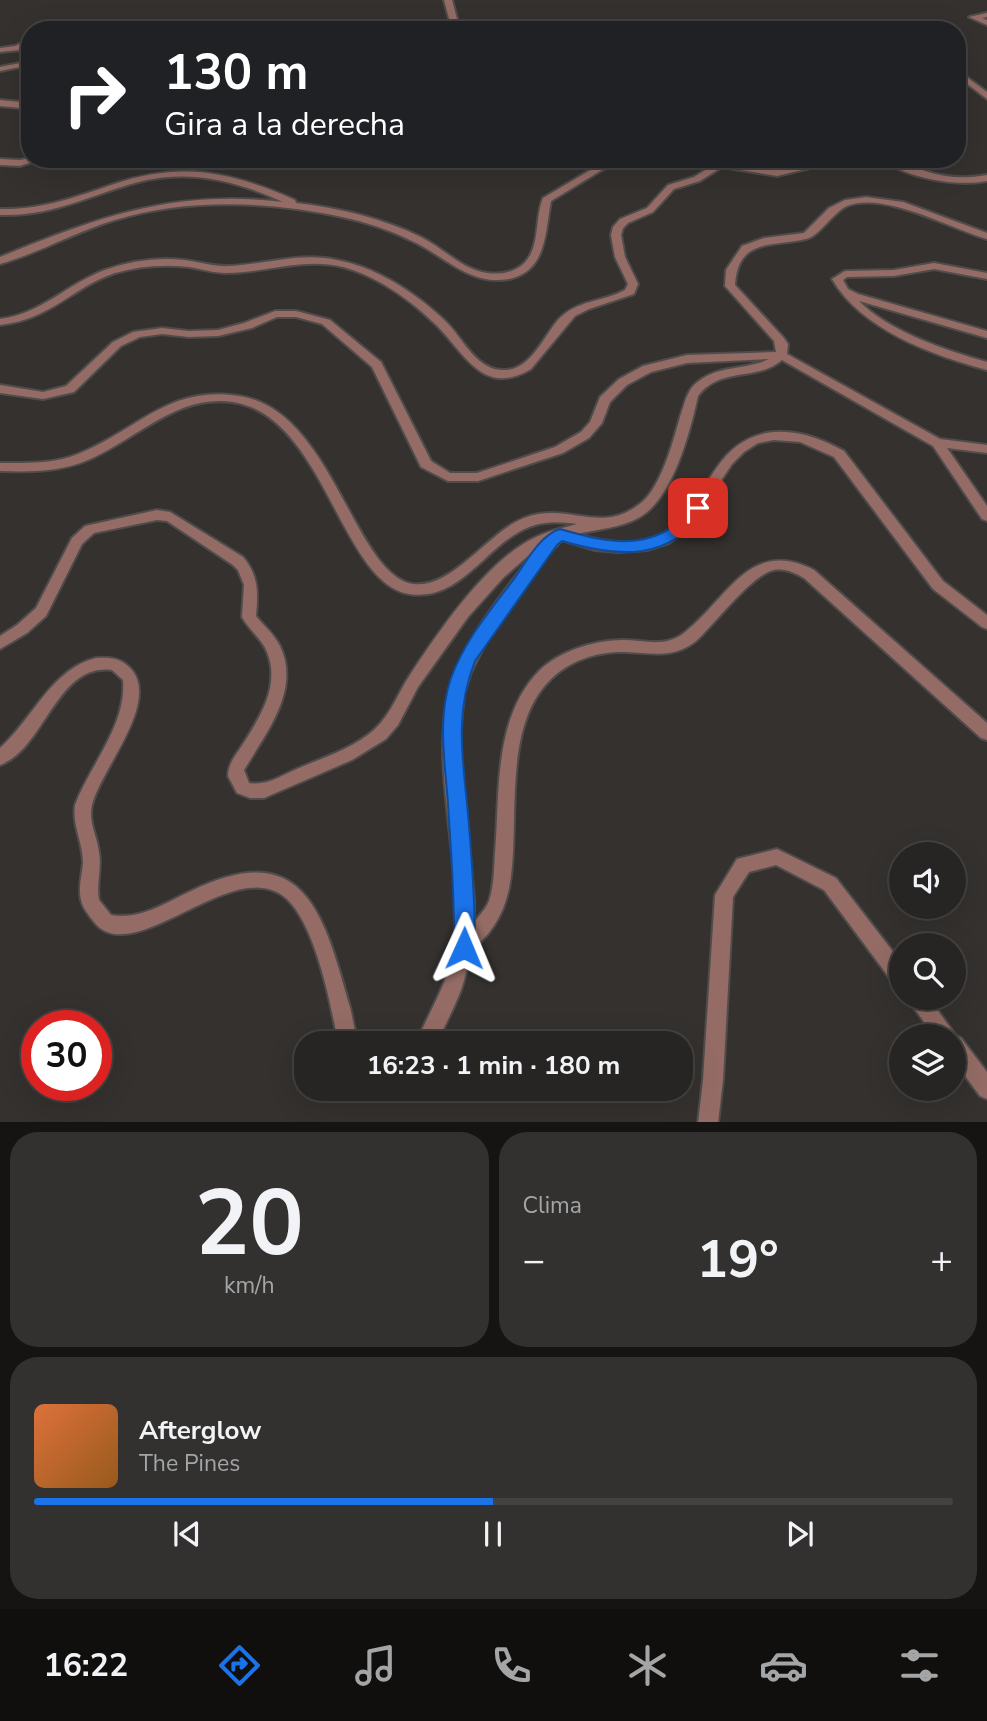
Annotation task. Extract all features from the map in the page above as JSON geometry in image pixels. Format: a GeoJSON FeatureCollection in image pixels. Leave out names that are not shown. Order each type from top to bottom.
{"type":"FeatureCollection","features":[{"type":"Feature","properties":{"kind":"street"},"geometry":{"type":"LineString","coordinates":[[448,0],[454,21]]}},
{"type":"Feature","properties":{"kind":"street"},"geometry":{"type":"LineString","coordinates":[[987,15],[973,17],[987,23]]}},
{"type":"Feature","properties":{"kind":"street"},"geometry":{"type":"LineString","coordinates":[[0,50],[21,46]]}},
{"type":"Feature","properties":{"kind":"street"},"geometry":{"type":"LineString","coordinates":[[0,69],[21,66]]}},
{"type":"Feature","properties":{"kind":"street"},"geometry":{"type":"LineString","coordinates":[[966,79],[987,96]]}},
{"type":"Feature","properties":{"kind":"street"},"geometry":{"type":"LineString","coordinates":[[0,103],[21,105]]}},
{"type":"Feature","properties":{"kind":"street"},"geometry":{"type":"LineString","coordinates":[[0,162],[21,160]]}},
{"type":"Feature","properties":{"kind":"street"},"geometry":{"type":"LineString","coordinates":[[0,261],[115,216],[208,204],[302,207],[348,215],[392,228],[430,246],[465,271],[484,276],[503,276],[520,272],[536,259],[546,200],[601,168]]}},
{"type":"Feature","properties":{"kind":"street"},"geometry":{"type":"LineString","coordinates":[[0,322],[12,322],[40,312],[64,300],[94,278],[135,265],[176,263],[211,270],[236,270],[285,261],[325,260],[360,269],[405,295],[439,322],[481,369],[496,374],[513,373],[527,366],[570,314],[587,305],[630,292],[633,284],[620,257],[616,236],[618,227],[624,221],[650,210],[671,187],[697,179],[714,168]]}},
{"type":"Feature","properties":{"kind":"street"},"geometry":{"type":"LineString","coordinates":[[746,168],[778,173],[802,168]]}},
{"type":"Feature","properties":{"kind":"street"},"geometry":{"type":"LineString","coordinates":[[913,168],[950,180],[987,178]]}},
{"type":"Feature","properties":{"kind":"street"},"geometry":{"type":"LineString","coordinates":[[0,212],[47,210],[72,204],[132,181],[193,173],[220,175],[245,181],[302,207]]}},
{"type":"Feature","properties":{"kind":"street"},"geometry":{"type":"LineString","coordinates":[[0,643],[22,629],[41,612],[77,541],[90,530],[156,515],[170,517],[230,555],[244,568],[251,585],[250,617],[273,646],[278,658],[280,670],[277,695],[236,769],[236,776],[243,788],[261,792],[342,757],[373,739],[389,725],[447,631],[498,575],[541,539],[631,515],[643,508],[658,492],[692,396],[700,384],[723,373],[772,363],[781,355],[782,344],[779,339],[730,286],[731,270],[743,251],[751,245],[807,236],[836,206],[866,200],[900,204],[987,236]]}},
{"type":"Feature","properties":{"kind":"street"},"geometry":{"type":"LineString","coordinates":[[987,276],[934,265],[894,274],[845,274],[837,279],[854,304],[878,320],[934,347],[987,366]]}},
{"type":"Feature","properties":{"kind":"street"},"geometry":{"type":"LineString","coordinates":[[844,291],[878,305],[987,335]]}},
{"type":"Feature","properties":{"kind":"street"},"geometry":{"type":"LineString","coordinates":[[0,389],[37,397],[63,392],[70,389],[117,344],[137,334],[162,331],[218,333],[248,326],[275,314],[306,315],[334,327],[377,365],[426,464],[440,474],[468,479],[559,450],[585,435],[596,423],[604,400],[623,382],[647,369],[687,359],[781,355],[937,443],[987,449]]}},
{"type":"Feature","properties":{"kind":"street"},"geometry":{"type":"LineString","coordinates":[[0,467],[34,468],[74,460],[110,444],[171,405],[201,398],[231,398],[266,410],[295,433],[310,452],[381,572],[401,587],[421,589],[442,584],[497,539],[517,525],[531,520],[569,519],[601,525]]}},
{"type":"Feature","properties":{"kind":"street"},"geometry":{"type":"LineString","coordinates":[[432,1031],[452,989],[464,948],[465,899],[451,723],[456,691],[477,641],[551,541],[560,535],[600,546],[637,547],[672,536],[698,508],[738,447],[768,436],[805,438],[829,448],[848,462],[937,585],[987,623]]}},
{"type":"Feature","properties":{"kind":"street"},"geometry":{"type":"LineString","coordinates":[[937,443],[987,516]]}},
{"type":"Feature","properties":{"kind":"street"},"geometry":{"type":"LineString","coordinates":[[464,948],[498,903],[514,732],[519,715],[535,685],[564,662],[601,648],[621,646],[672,649],[689,638],[765,567],[790,565],[809,574],[987,733]]}},
{"type":"Feature","properties":{"kind":"street"},"geometry":{"type":"LineString","coordinates":[[0,758],[19,741],[68,678],[77,671],[109,663],[126,670],[134,684],[130,705],[83,805],[83,831],[92,855],[90,902],[96,912],[104,920],[116,925],[137,925],[157,918],[223,883],[250,878],[278,883],[291,891],[309,917],[329,966],[346,1031]]}},
{"type":"Feature","properties":{"kind":"street"},"geometry":{"type":"LineString","coordinates":[[708,1122],[724,895],[743,865],[777,858],[830,884],[889,961]]}},
{"type":"Feature","properties":{"kind":"street"},"geometry":{"type":"LineString","coordinates":[[926,1010],[937,1024]]}},
{"type":"Feature","properties":{"kind":"street"},"geometry":{"type":"LineString","coordinates":[[966,1061],[987,1089]]}},
{"type":"Feature","properties":{"kind":"route"},"geometry":{"type":"LineString","coordinates":[[464,948],[465,899],[451,723],[459,681],[477,641],[551,541],[560,535],[600,546],[637,547],[672,536],[698,508]]}}]}
